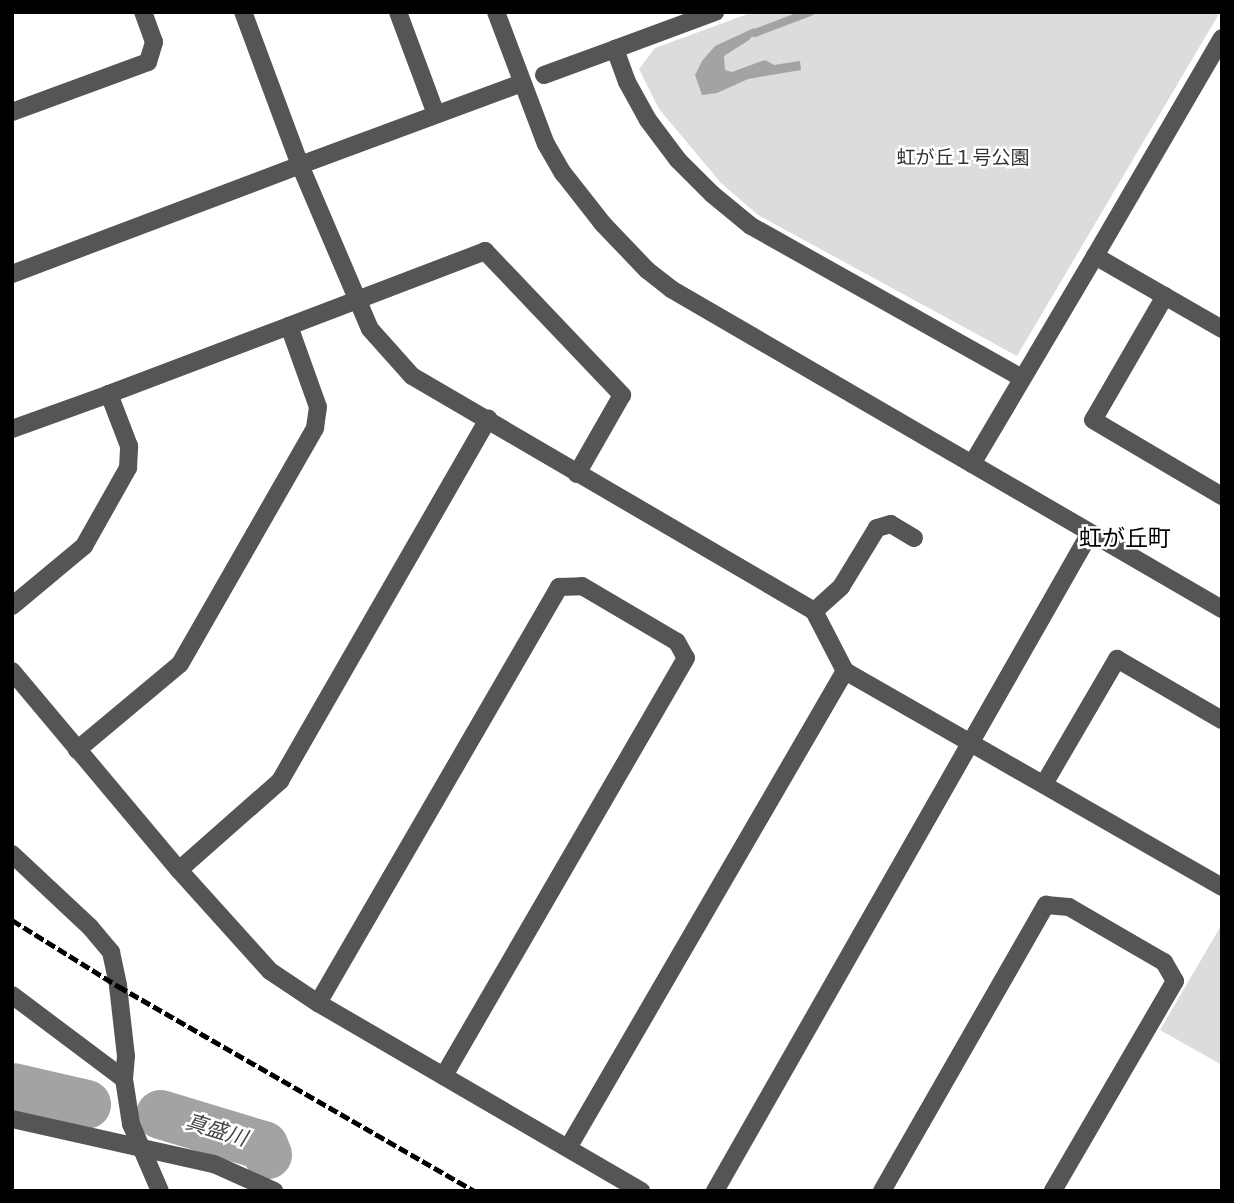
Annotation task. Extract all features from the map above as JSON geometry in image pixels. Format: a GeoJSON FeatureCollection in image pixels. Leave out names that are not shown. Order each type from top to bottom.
{"type":"FeatureCollection","features":[{"type":"Feature","properties":{"kind":"street"},"geometry":{"type":"LineString","coordinates":[[12,112],[148,62],[154,42],[143,12]]}},
{"type":"Feature","properties":{"kind":"street"},"geometry":{"type":"LineString","coordinates":[[243,12],[300,165],[356,300],[370,329],[412,376],[814,611],[845,671],[1222,887]]}},
{"type":"Feature","properties":{"kind":"street"},"geometry":{"type":"LineString","coordinates":[[398,12],[436,114]]}},
{"type":"Feature","properties":{"kind":"street"},"geometry":{"type":"LineString","coordinates":[[496,12],[546,144],[563,173],[603,224],[647,270],[671,289],[1222,609]]}},
{"type":"Feature","properties":{"kind":"street"},"geometry":{"type":"LineString","coordinates":[[544,75],[715,12]]}},
{"type":"Feature","properties":{"kind":"street"},"geometry":{"type":"LineString","coordinates":[[972,464],[1222,38]]}},
{"type":"Feature","properties":{"kind":"street"},"geometry":{"type":"LineString","coordinates":[[615,49],[627,82],[648,120],[678,160],[712,194],[751,226],[1023,378]]}},
{"type":"Feature","properties":{"kind":"street"},"geometry":{"type":"LineString","coordinates":[[12,274],[522,83]]}},
{"type":"Feature","properties":{"kind":"street"},"geometry":{"type":"LineString","coordinates":[[12,429],[485,251],[622,395],[577,474]]}},
{"type":"Feature","properties":{"kind":"street"},"geometry":{"type":"LineString","coordinates":[[1095,256],[1222,329]]}},
{"type":"Feature","properties":{"kind":"street"},"geometry":{"type":"LineString","coordinates":[[1164,296],[1093,420],[1222,496]]}},
{"type":"Feature","properties":{"kind":"street"},"geometry":{"type":"LineString","coordinates":[[77,750],[180,664],[315,428],[318,407],[289,326]]}},
{"type":"Feature","properties":{"kind":"street"},"geometry":{"type":"LineString","coordinates":[[12,606],[84,546],[128,468],[130,446],[109,394]]}},
{"type":"Feature","properties":{"kind":"street"},"geometry":{"type":"LineString","coordinates":[[179,870],[280,781],[488,419]]}},
{"type":"Feature","properties":{"kind":"street"},"geometry":{"type":"LineString","coordinates":[[814,611],[841,587],[877,528],[891,524],[914,538]]}},
{"type":"Feature","properties":{"kind":"street"},"geometry":{"type":"LineString","coordinates":[[715,1191],[1090,533]]}},
{"type":"Feature","properties":{"kind":"street"},"geometry":{"type":"LineString","coordinates":[[318,1003],[559,587],[582,586],[677,642],[686,658],[444,1076]]}},
{"type":"Feature","properties":{"kind":"street"},"geometry":{"type":"LineString","coordinates":[[1044,784],[1117,659],[1222,720]]}},
{"type":"Feature","properties":{"kind":"street"},"geometry":{"type":"LineString","coordinates":[[12,671],[179,870],[270,971],[318,1003],[641,1191]]}},
{"type":"Feature","properties":{"kind":"street"},"geometry":{"type":"LineString","coordinates":[[568,1149],[845,671]]}},
{"type":"Feature","properties":{"kind":"street"},"geometry":{"type":"LineString","coordinates":[[12,854],[90,927],[111,952],[126,1056],[124,1079],[131,1124],[160,1191]]}},
{"type":"Feature","properties":{"kind":"street"},"geometry":{"type":"LineString","coordinates":[[882,1191],[1046,905],[1069,907],[1164,962],[1175,981],[1053,1191]]}},
{"type":"Feature","properties":{"kind":"street"},"geometry":{"type":"LineString","coordinates":[[12,995],[124,1079]]}},
{"type":"Feature","properties":{"kind":"street"},"geometry":{"type":"LineString","coordinates":[[12,1119],[214,1164],[274,1191]]}},
{"type":"Feature","properties":{"kind":"green space","name":"虹が丘１号公園"},"geometry":{"type":"Polygon","coordinates":[[[753,12],[1220,12],[1017,356],[758,215],[721,183],[659,109],[639,69],[655,48],[753,12]]]}},
{"type":"Feature","properties":{"kind":"green space"},"geometry":{"type":"Polygon","coordinates":[[[1222,924],[1222,1065],[1160,1030],[1222,924]]]}},
{"type":"Feature","properties":{"kind":"shaded area"},"geometry":{"type":"Polygon","coordinates":[[[754,28],[755,33],[749,40],[724,56],[725,70],[732,72],[765,60],[774,65],[800,61],[801,70],[748,79],[717,93],[702,95],[695,75],[702,61],[715,46],[754,28]]]}},
{"type":"Feature","properties":{"kind":"waterway"},"geometry":{"type":"LineString","coordinates":[[755,33],[810,12]]}},
{"type":"Feature","properties":{"kind":"waterway","name":"真盛川"},"geometry":{"type":"LineString","coordinates":[[12,1087],[86,1104]]}},
{"type":"Feature","properties":{"kind":"waterway","name":"真盛川"},"geometry":{"type":"LineString","coordinates":[[160,1114],[263,1145],[267,1154]]}},
{"type":"Feature","properties":{"kind":"railway"},"geometry":{"type":"LineString","coordinates":[[12,920],[118,986],[475,1191]]}},
{"type":"Feature","properties":{"kind":"district","name":"虹が丘町"},"geometry":{"type":"Point","coordinates":[1125,539]}}]}
